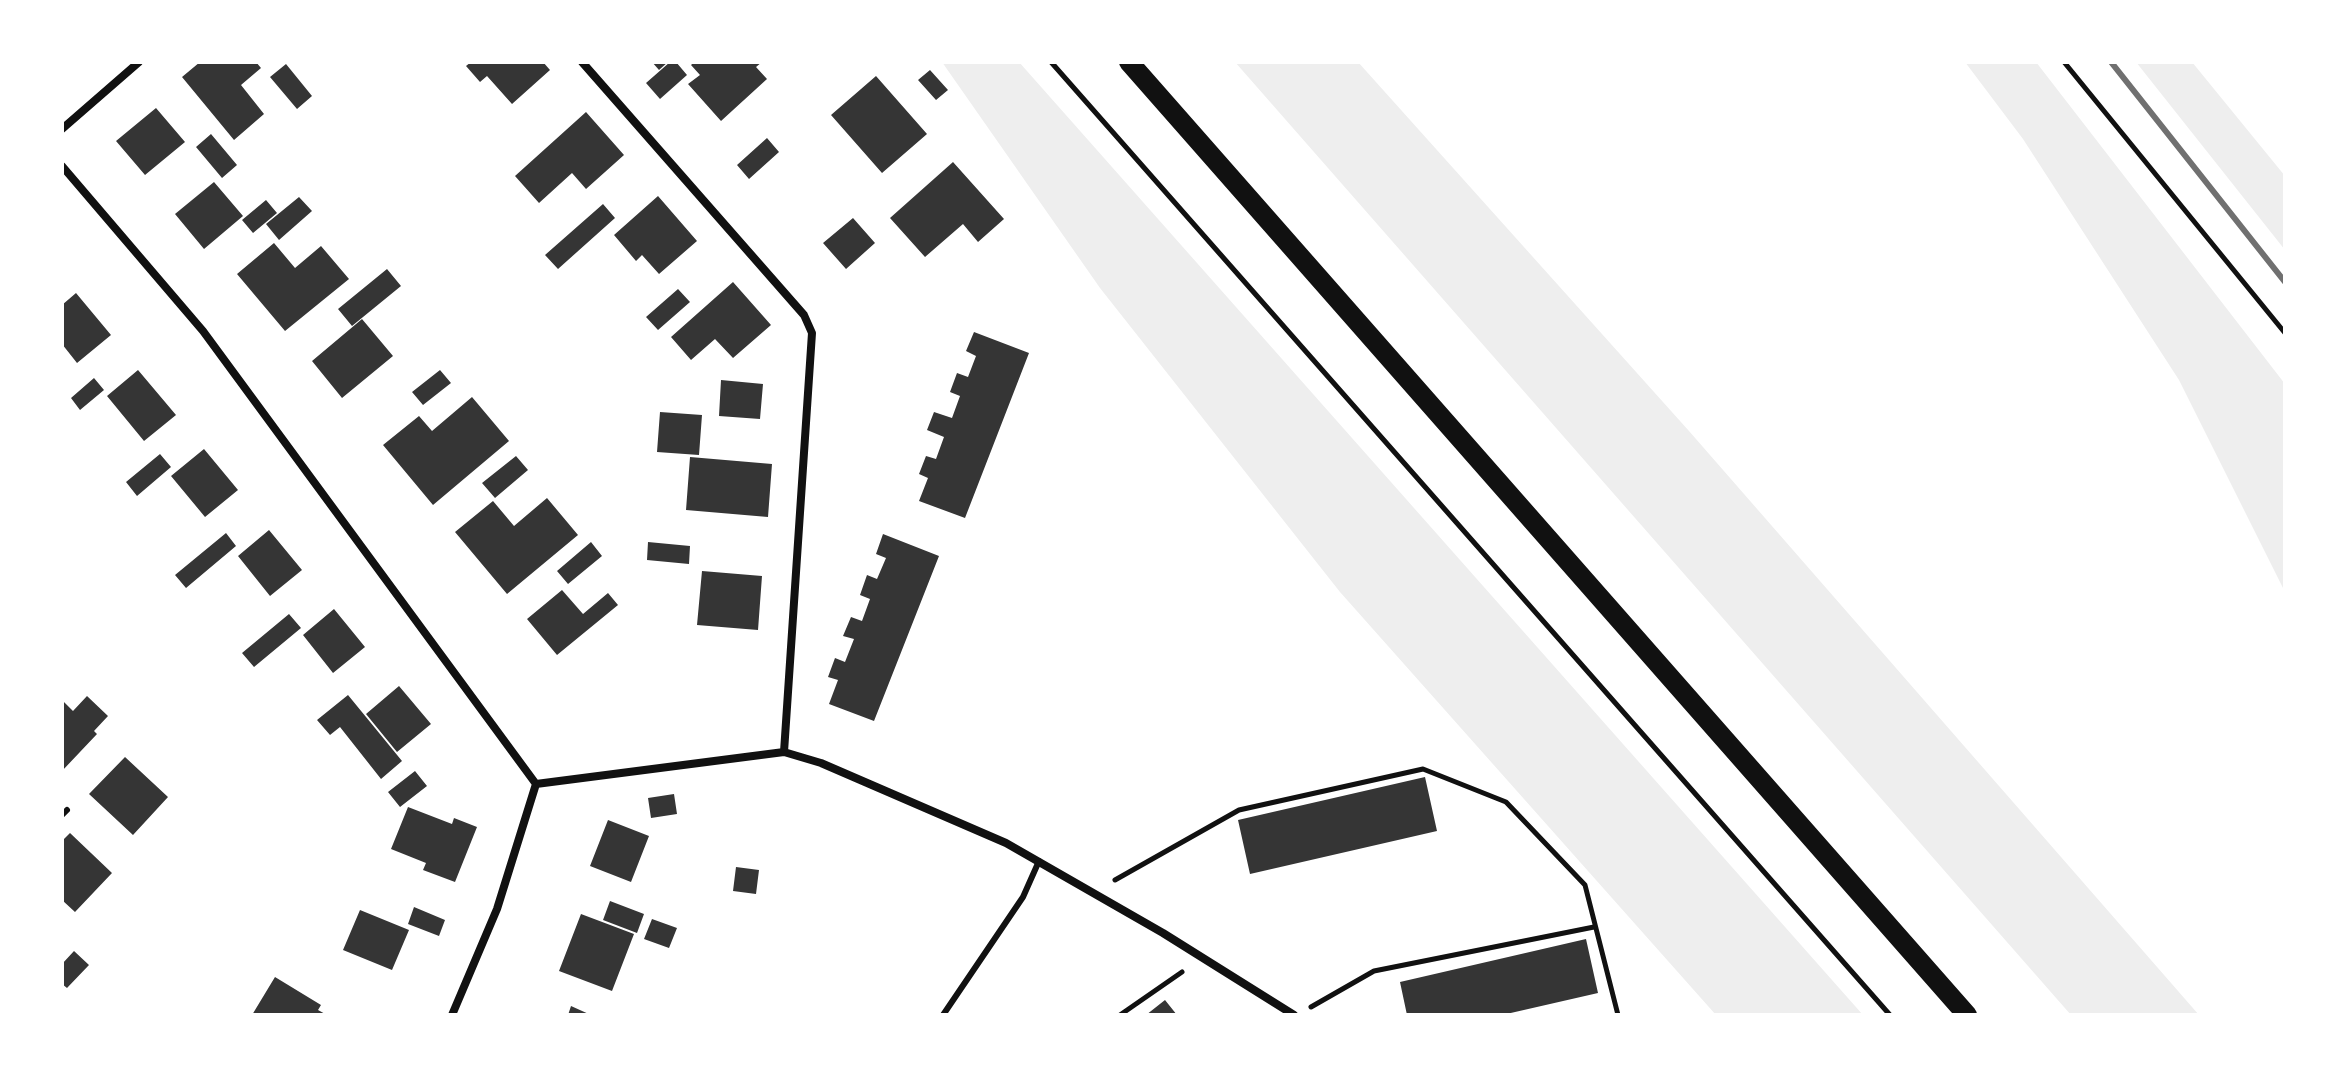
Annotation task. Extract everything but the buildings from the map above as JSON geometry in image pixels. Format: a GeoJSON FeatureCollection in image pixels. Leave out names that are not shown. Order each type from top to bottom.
{"type":"FeatureCollection","features":[{"type":"Feature","properties":{"kind":"main road"},"geometry":{"type":"LineString","coordinates":[[1129,62],[1967,1015]]}},
{"type":"Feature","properties":{"kind":"street"},"geometry":{"type":"LineString","coordinates":[[62,129],[139,62]]}},
{"type":"Feature","properties":{"kind":"street"},"geometry":{"type":"LineString","coordinates":[[582,62],[804,315],[812,333],[784,752]]}},
{"type":"Feature","properties":{"kind":"street"},"geometry":{"type":"LineString","coordinates":[[62,166],[203,331],[536,784]]}},
{"type":"Feature","properties":{"kind":"street"},"geometry":{"type":"LineString","coordinates":[[536,784],[784,752],[821,763],[1006,843],[1093,892],[1294,1015]]}},
{"type":"Feature","properties":{"kind":"street"},"geometry":{"type":"LineString","coordinates":[[452,1015],[497,909],[536,784]]}},
{"type":"Feature","properties":{"kind":"lane"},"geometry":{"type":"LineString","coordinates":[[943,1015],[1023,897],[1039,861]]}},
{"type":"Feature","properties":{"kind":"path"},"geometry":{"type":"LineString","coordinates":[[1051,62],[1890,1015]]}},
{"type":"Feature","properties":{"kind":"path"},"geometry":{"type":"LineString","coordinates":[[2064,62],[2285,333]]}},
{"type":"Feature","properties":{"kind":"path"},"geometry":{"type":"LineString","coordinates":[[1093,892],[1239,810],[1423,769],[1506,802],[1585,885],[1618,1015]]}},
{"type":"Feature","properties":{"kind":"path"},"geometry":{"type":"LineString","coordinates":[[1309,1008],[1374,971],[1594,927]]}},
{"type":"Feature","properties":{"kind":"path"},"geometry":{"type":"LineString","coordinates":[[1120,1015],[1203,958]]}},
{"type":"Feature","properties":{"kind":"shaded area"},"geometry":{"type":"Polygon","coordinates":[[[942,62],[1019,62],[1863,1015],[1716,1015],[1340,592],[1100,288],[942,62]]]}},
{"type":"Feature","properties":{"kind":"shaded area"},"geometry":{"type":"Polygon","coordinates":[[[1235,62],[1358,62],[1689,431],[2199,1015],[2071,1015],[1235,62]]]}},
{"type":"Feature","properties":{"kind":"shaded area"},"geometry":{"type":"Polygon","coordinates":[[[1965,62],[2036,62],[2285,384],[2285,592],[2179,380],[2023,139],[1965,62]]]}},
{"type":"Feature","properties":{"kind":"shaded area"},"geometry":{"type":"Polygon","coordinates":[[[2136,62],[2192,62],[2285,176],[2285,250],[2136,62]]]}},
{"type":"Feature","properties":{"kind":"railway"},"geometry":{"type":"LineString","coordinates":[[2111,62],[2285,282]]}}]}
